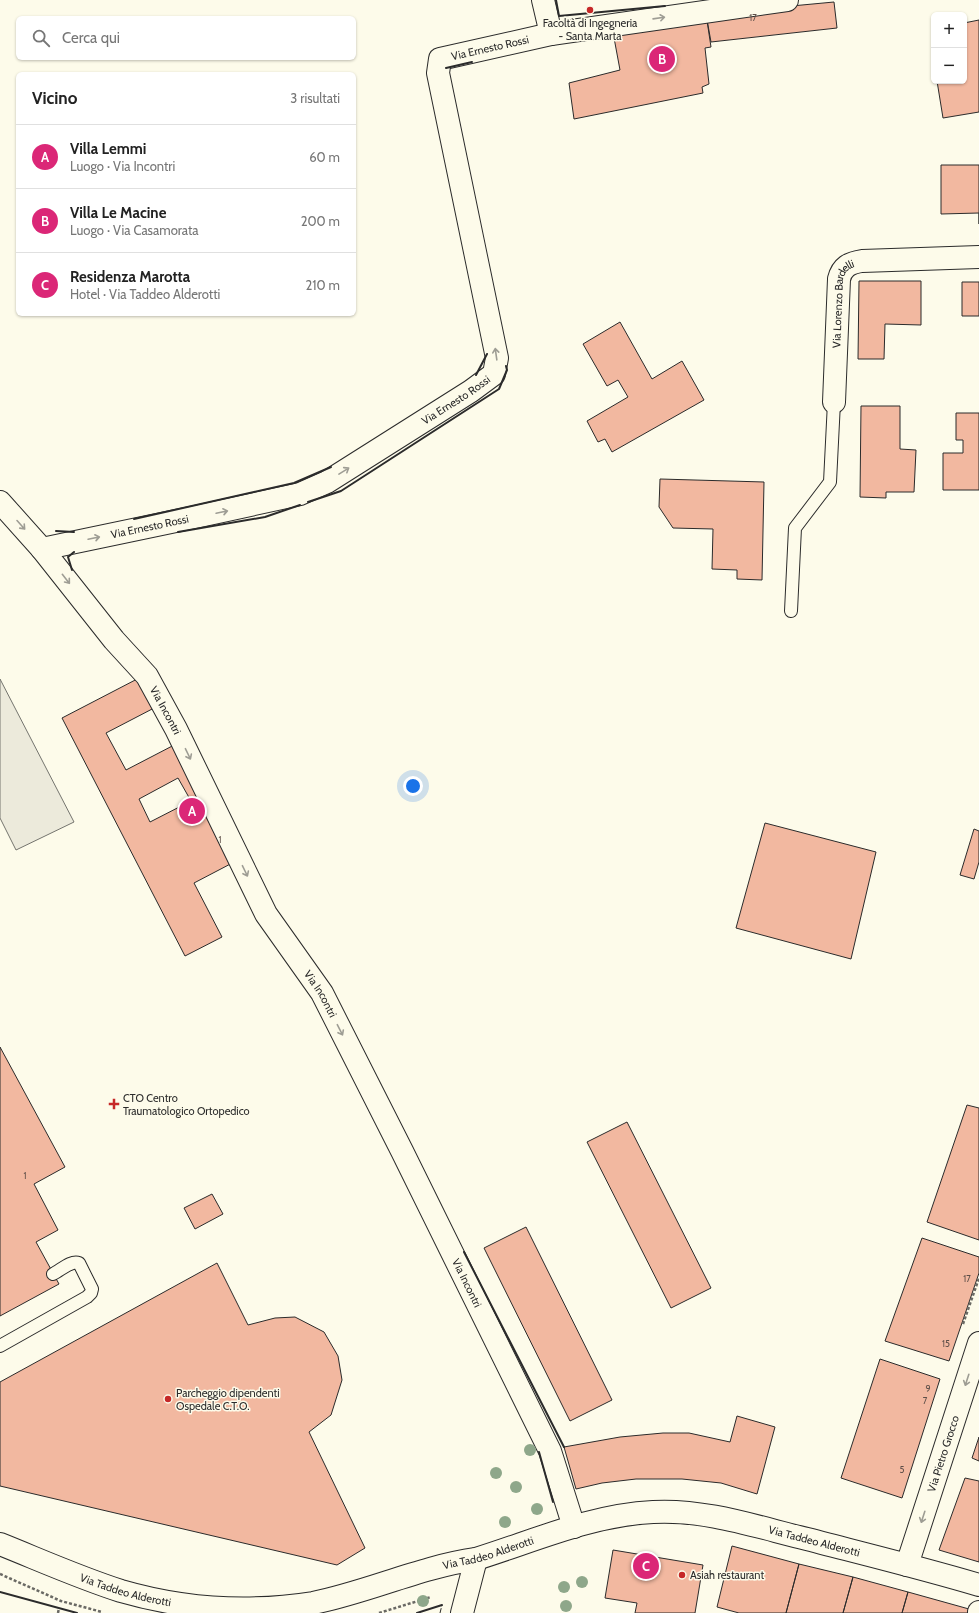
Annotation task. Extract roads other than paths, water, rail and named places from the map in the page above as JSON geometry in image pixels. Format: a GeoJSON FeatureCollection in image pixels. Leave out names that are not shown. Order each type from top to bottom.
{"type":"FeatureCollection","features":[{"type":"Feature","properties":{"kind":"street"},"geometry":{"type":"LineString","coordinates":[[543,0],[551,34],[787,0]]}},
{"type":"Feature","properties":{"kind":"street","name":"Via Ernesto Rossi"},"geometry":{"type":"LineString","coordinates":[[42,549],[300,494],[327,482],[471,391],[494,374],[497,358],[438,73],[440,59],[551,34]]}},
{"type":"Feature","properties":{"kind":"street","name":"Via Lorenzo Bardelli"},"geometry":{"type":"LineString","coordinates":[[834,402],[838,287],[839,279],[844,268],[849,263],[862,261],[979,257]]}},
{"type":"Feature","properties":{"kind":"street","name":"Via Incontri"},"geometry":{"type":"LineString","coordinates":[[0,502],[42,549],[114,640],[147,676],[176,729],[266,914],[322,993],[406,1158],[550,1451],[574,1527]]}},
{"type":"Feature","properties":{"kind":"street","name":"Via Pietro Grocco"},"geometry":{"type":"LineString","coordinates":[[907,1565],[979,1343]]}},
{"type":"Feature","properties":{"kind":"street","name":"Via Taddeo Alderotti"},"geometry":{"type":"LineString","coordinates":[[0,1544],[96,1582],[156,1600],[192,1606],[239,1610],[273,1609],[311,1604],[334,1599],[454,1562],[476,1560],[605,1518],[653,1512],[686,1512],[728,1520],[907,1565],[979,1585]]}},
{"type":"Feature","properties":{"kind":"street"},"geometry":{"type":"LineString","coordinates":[[462,1613],[476,1560]]}},
{"type":"Feature","properties":{"kind":"lane"},"geometry":{"type":"LineString","coordinates":[[791,610],[795,528],[830,482],[834,402]]}},
{"type":"Feature","properties":{"kind":"lane"},"geometry":{"type":"LineString","coordinates":[[0,1346],[87,1297],[91,1293],[92,1289],[79,1263],[72,1263],[54,1274]]}},
{"type":"Feature","properties":{"kind":"place","name":"Facoltà di Ingegneria - Santa Marta"},"geometry":{"type":"Point","coordinates":[590,10]}},
{"type":"Feature","properties":{"kind":"place","name":"Villa Le Macine"},"geometry":{"type":"Point","coordinates":[662,59]}},
{"type":"Feature","properties":{"kind":"place","name":"Villa Lemmi"},"geometry":{"type":"Point","coordinates":[192,811]}},
{"type":"Feature","properties":{"kind":"place","name":"CTO Centro Traumatologico Ortopedico"},"geometry":{"type":"Point","coordinates":[114,1104]}},
{"type":"Feature","properties":{"kind":"place","name":"Parcheggio dipendenti Ospedale C.T.O."},"geometry":{"type":"Point","coordinates":[168,1399]}},
{"type":"Feature","properties":{"kind":"place","name":"Residenza Marotta"},"geometry":{"type":"Point","coordinates":[646,1566]}},
{"type":"Feature","properties":{"kind":"place","name":"Asiah restaurant"},"geometry":{"type":"Point","coordinates":[682,1575]}}]}
